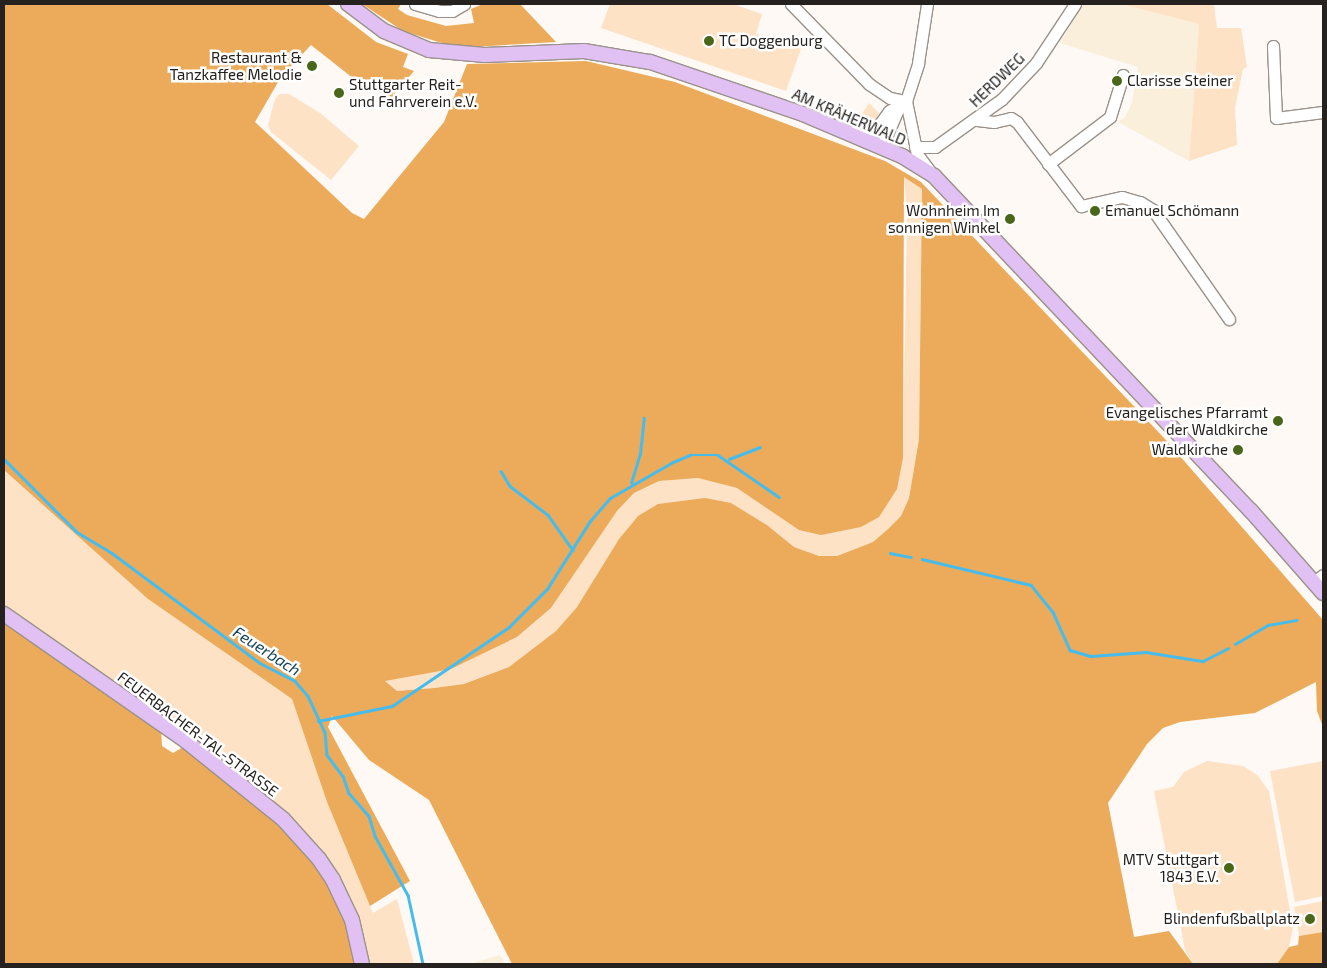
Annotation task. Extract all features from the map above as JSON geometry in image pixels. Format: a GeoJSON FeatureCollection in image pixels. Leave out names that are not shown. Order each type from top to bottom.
{"type":"FeatureCollection","features":[{"type":"Feature","properties":{"kind":"main road","name":"AM KRÄHERWALD"},"geometry":{"type":"LineString","coordinates":[[348,4],[384,31],[429,50],[486,55],[584,51],[627,57],[680,71],[849,132],[902,156],[932,175],[1319,578],[1323,594]]}},
{"type":"Feature","properties":{"kind":"main road","name":"FEUERBACHER-TAL-STRASSE"},"geometry":{"type":"LineString","coordinates":[[4,614],[186,742],[283,819],[320,859],[333,880],[352,920],[362,964]]}},
{"type":"Feature","properties":{"kind":"street"},"geometry":{"type":"LineString","coordinates":[[415,4],[440,11],[452,11],[464,4]]}},
{"type":"Feature","properties":{"kind":"street"},"geometry":{"type":"LineString","coordinates":[[791,4],[869,84],[903,104],[919,158],[932,175]]}},
{"type":"Feature","properties":{"kind":"street"},"geometry":{"type":"LineString","coordinates":[[882,146],[903,104],[918,63],[927,4]]}},
{"type":"Feature","properties":{"kind":"street","name":"HERDWEG"},"geometry":{"type":"LineString","coordinates":[[915,147],[935,147],[977,120],[1002,99],[1036,63],[1075,4]]}},
{"type":"Feature","properties":{"kind":"street"},"geometry":{"type":"LineString","coordinates":[[1273,46],[1276,118],[1323,112]]}},
{"type":"Feature","properties":{"kind":"street"},"geometry":{"type":"LineString","coordinates":[[1048,164],[1110,117],[1123,75]]}},
{"type":"Feature","properties":{"kind":"street"},"geometry":{"type":"LineString","coordinates":[[849,132],[876,129],[889,111],[903,104]]}},
{"type":"Feature","properties":{"kind":"street"},"geometry":{"type":"LineString","coordinates":[[977,120],[994,122],[1011,118],[1081,206],[1122,197],[1140,202],[1153,210],[1229,319]]}},
{"type":"Feature","properties":{"kind":"street"},"geometry":{"type":"LineString","coordinates":[[902,156],[910,155],[915,147]]}},
{"type":"Feature","properties":{"kind":"shaded area"},"geometry":{"type":"Polygon","coordinates":[[[4,4],[327,4],[376,42],[408,54],[403,67],[414,71],[392,97],[363,86],[311,45],[281,77],[255,122],[352,213],[364,219],[444,122],[467,64],[586,61],[675,82],[885,161],[921,182],[1165,439],[1323,620],[1323,727],[1317,711],[1316,682],[1255,713],[1180,722],[1163,728],[1147,744],[1108,803],[1134,937],[1169,931],[1193,964],[512,964],[429,800],[369,760],[332,716],[328,727],[410,881],[370,906],[327,802],[292,699],[148,599],[4,470],[4,4]],[[904,177],[903,458],[897,489],[879,517],[861,527],[821,535],[799,530],[737,488],[698,478],[659,481],[634,493],[617,511],[551,608],[517,637],[451,669],[385,681],[397,691],[434,688],[464,684],[509,667],[556,631],[577,607],[619,539],[638,516],[658,504],[705,498],[731,503],[767,525],[794,547],[819,556],[837,556],[873,542],[888,529],[901,516],[909,498],[919,439],[922,189],[904,177]]]}},
{"type":"Feature","properties":{"kind":"shaded area"},"geometry":{"type":"Polygon","coordinates":[[[362,4],[401,4],[398,9],[407,15],[446,26],[474,23],[471,9],[483,4],[520,4],[556,42],[472,47],[448,45],[403,31],[362,4]]]}},
{"type":"Feature","properties":{"kind":"shaded area","name":"TC Doggenburg"},"geometry":{"type":"Polygon","coordinates":[[[610,4],[733,4],[762,14],[756,34],[801,49],[786,91],[601,28],[610,4]]]}},
{"type":"Feature","properties":{"kind":"shaded area"},"geometry":{"type":"Polygon","coordinates":[[[1083,4],[1121,4],[1199,24],[1189,161],[1118,122],[1125,117],[1132,103],[1138,67],[1060,43],[1083,4]]]}},
{"type":"Feature","properties":{"kind":"shaded area"},"geometry":{"type":"Polygon","coordinates":[[[1121,4],[1214,4],[1217,28],[1241,28],[1247,67],[1243,69],[1235,108],[1237,145],[1189,161],[1199,24],[1121,4]]]}},
{"type":"Feature","properties":{"kind":"shaded area"},"geometry":{"type":"Polygon","coordinates":[[[280,94],[289,94],[320,113],[359,146],[331,180],[271,132],[268,125],[275,99],[280,94]]]}},
{"type":"Feature","properties":{"kind":"shaded area"},"geometry":{"type":"Polygon","coordinates":[[[869,103],[879,113],[876,119],[865,123],[858,120],[869,103]]]}},
{"type":"Feature","properties":{"kind":"shaded area"},"geometry":{"type":"Polygon","coordinates":[[[904,177],[922,189],[919,439],[909,498],[901,516],[888,529],[873,542],[837,556],[819,556],[794,547],[767,525],[731,503],[638,516],[619,539],[577,607],[556,631],[509,667],[464,684],[434,688],[397,691],[384,680],[451,669],[517,637],[551,608],[617,511],[634,493],[659,481],[698,478],[737,488],[767,507],[903,458],[907,213],[904,177]]]}},
{"type":"Feature","properties":{"kind":"shaded area"},"geometry":{"type":"Polygon","coordinates":[[[4,470],[148,599],[292,699],[327,802],[373,913],[397,899],[414,964],[366,964],[313,844],[4,608],[4,470]]]}},
{"type":"Feature","properties":{"kind":"shaded area"},"geometry":{"type":"Polygon","coordinates":[[[4,616],[161,729],[162,746],[173,753],[185,746],[308,851],[343,915],[356,964],[4,964],[4,616]]]}},
{"type":"Feature","properties":{"kind":"shaded area"},"geometry":{"type":"Polygon","coordinates":[[[1207,761],[1243,766],[1257,775],[1269,791],[1293,928],[1289,947],[1277,964],[1193,964],[1185,950],[1154,791],[1173,787],[1184,772],[1207,761]]]}},
{"type":"Feature","properties":{"kind":"shaded area"},"geometry":{"type":"Polygon","coordinates":[[[1323,761],[1323,896],[1295,902],[1270,771],[1323,761]]]}},
{"type":"Feature","properties":{"kind":"shaded area","name":"Blindenfußballplatz"},"geometry":{"type":"Polygon","coordinates":[[[1323,901],[1323,932],[1299,936],[1294,907],[1323,901]]]}},
{"type":"Feature","properties":{"kind":"shaded area"},"geometry":{"type":"Polygon","coordinates":[[[1323,932],[1323,964],[1277,964],[1289,947],[1298,945],[1299,936],[1323,932]]]}},
{"type":"Feature","properties":{"kind":"shaded area"},"geometry":{"type":"Polygon","coordinates":[[[500,955],[505,964],[470,964],[500,955]]]}},
{"type":"Feature","properties":{"kind":"waterway"},"geometry":{"type":"LineString","coordinates":[[631,483],[640,454],[644,418]]}},
{"type":"Feature","properties":{"kind":"waterway"},"geometry":{"type":"LineString","coordinates":[[729,459],[760,447]]}},
{"type":"Feature","properties":{"kind":"waterway"},"geometry":{"type":"LineString","coordinates":[[318,721],[392,706],[509,627],[547,589],[590,521],[610,498],[671,463],[690,455],[718,455],[779,497]]}},
{"type":"Feature","properties":{"kind":"waterway","name":"Feuerbach"},"geometry":{"type":"LineString","coordinates":[[4,459],[77,532],[112,553],[260,663],[295,681],[308,696],[325,732],[327,755],[343,776],[349,793],[369,816],[375,836],[408,895],[423,964]]}},
{"type":"Feature","properties":{"kind":"waterway"},"geometry":{"type":"LineString","coordinates":[[501,471],[510,486],[548,515],[573,550]]}},
{"type":"Feature","properties":{"kind":"waterway"},"geometry":{"type":"LineString","coordinates":[[890,553],[911,557]]}},
{"type":"Feature","properties":{"kind":"waterway"},"geometry":{"type":"LineString","coordinates":[[922,559],[1031,585],[1053,612],[1070,650],[1091,656],[1146,652],[1203,661],[1228,648]]}},
{"type":"Feature","properties":{"kind":"waterway"},"geometry":{"type":"LineString","coordinates":[[1235,644],[1268,625],[1297,620]]}},
{"type":"Feature","properties":{"kind":"place","name":"TC Doggenburg"},"geometry":{"type":"Point","coordinates":[709,41]}},
{"type":"Feature","properties":{"kind":"place","name":"Restaurant & Tanzkaffee Melodie"},"geometry":{"type":"Point","coordinates":[312,66]}},
{"type":"Feature","properties":{"kind":"place","name":"Clarisse Steiner"},"geometry":{"type":"Point","coordinates":[1117,81]}},
{"type":"Feature","properties":{"kind":"place","name":"Stuttgarter Reit- und Fahrverein e.V."},"geometry":{"type":"Point","coordinates":[339,93]}},
{"type":"Feature","properties":{"kind":"place","name":"Emanuel Schömann"},"geometry":{"type":"Point","coordinates":[1095,211]}},
{"type":"Feature","properties":{"kind":"place","name":"Wohnheim Im sonnigen Winkel"},"geometry":{"type":"Point","coordinates":[1010,219]}},
{"type":"Feature","properties":{"kind":"place","name":"Evangelisches Pfarramt der Waldkirche"},"geometry":{"type":"Point","coordinates":[1278,421]}},
{"type":"Feature","properties":{"kind":"place","name":"Waldkirche"},"geometry":{"type":"Point","coordinates":[1238,450]}},
{"type":"Feature","properties":{"kind":"place","name":"MTV Stuttgart 1843 E.V."},"geometry":{"type":"Point","coordinates":[1229,868]}},
{"type":"Feature","properties":{"kind":"place","name":"Blindenfußballplatz"},"geometry":{"type":"Point","coordinates":[1310,919]}}]}
